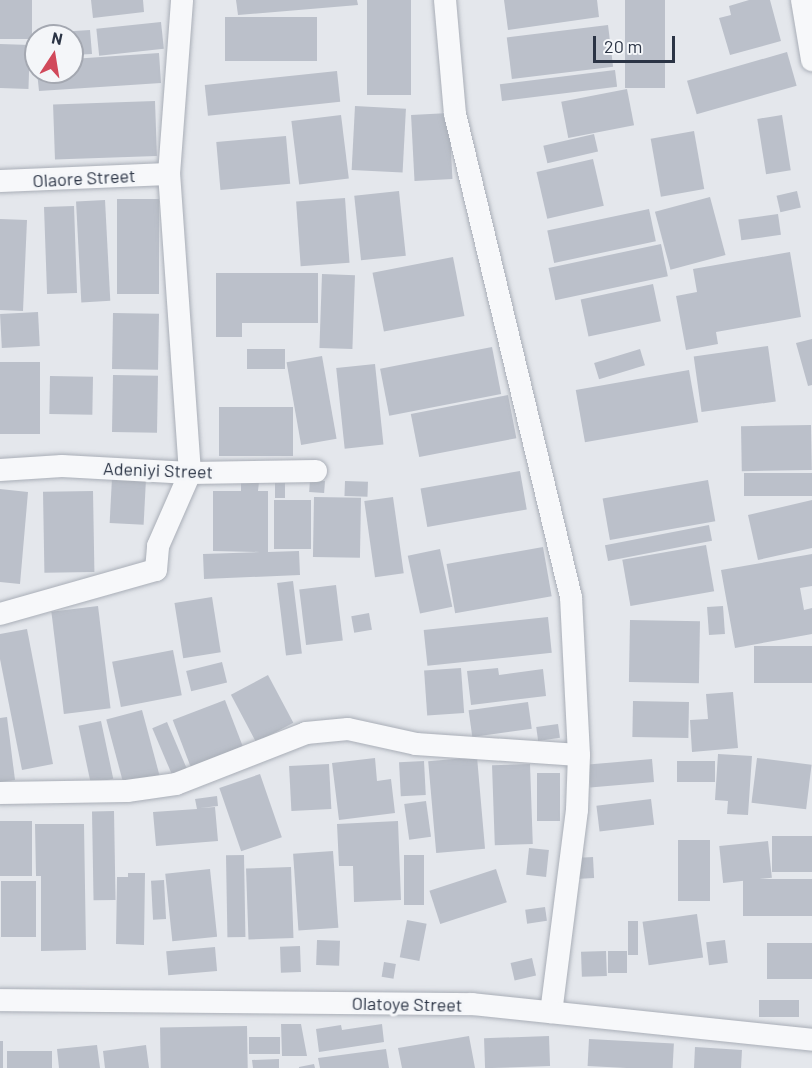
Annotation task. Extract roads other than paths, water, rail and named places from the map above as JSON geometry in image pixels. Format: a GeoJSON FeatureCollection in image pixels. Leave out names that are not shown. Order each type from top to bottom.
{"type":"FeatureCollection","features":[{"type":"Feature","properties":{"kind":"street"},"geometry":{"type":"LineString","coordinates":[[0,614],[156,570],[158,546],[190,473],[169,174],[182,0]]}},
{"type":"Feature","properties":{"kind":"street"},"geometry":{"type":"LineString","coordinates":[[445,0],[455,114],[571,597],[579,755],[577,810],[551,1012]]}},
{"type":"Feature","properties":{"kind":"street"},"geometry":{"type":"LineString","coordinates":[[802,0],[812,60]]}},
{"type":"Feature","properties":{"kind":"street","name":"Olaore Street"},"geometry":{"type":"LineString","coordinates":[[0,182],[169,174]]}},
{"type":"Feature","properties":{"kind":"street","name":"Adeniyi Street"},"geometry":{"type":"LineString","coordinates":[[0,470],[62,466],[190,473],[316,471]]}},
{"type":"Feature","properties":{"kind":"street"},"geometry":{"type":"LineString","coordinates":[[0,793],[127,791],[176,784],[306,733],[348,729],[416,744],[579,755]]}},
{"type":"Feature","properties":{"kind":"street","name":"Olatoye Street"},"geometry":{"type":"LineString","coordinates":[[0,1000],[472,1004],[812,1040]]}}]}
